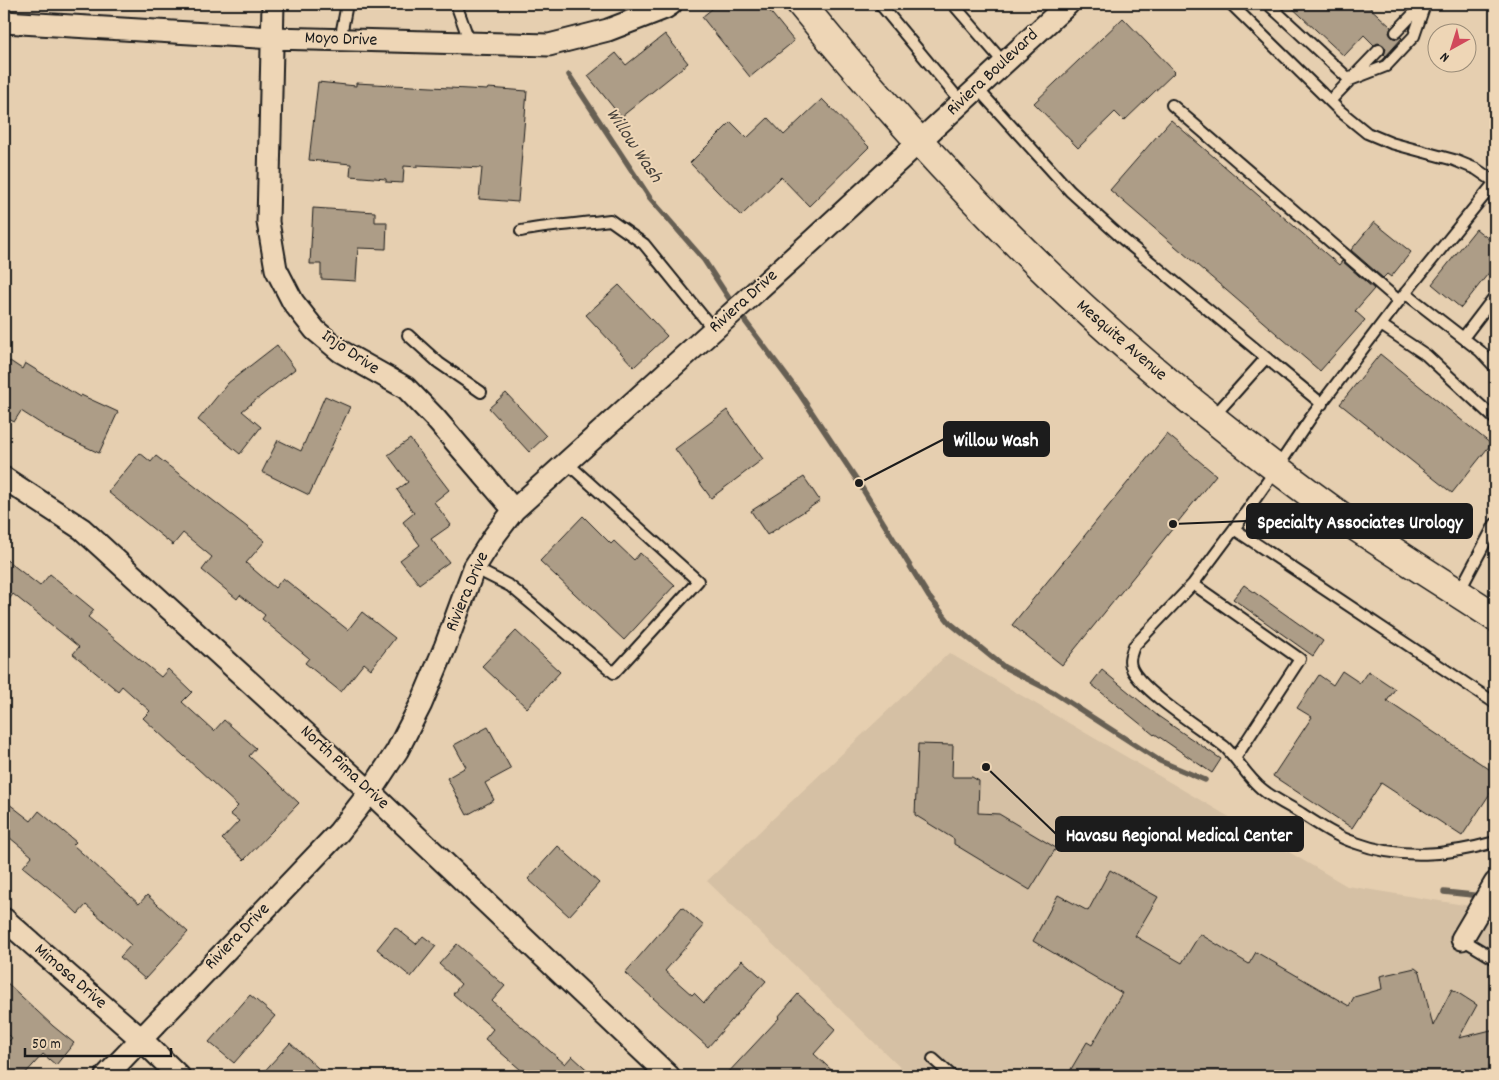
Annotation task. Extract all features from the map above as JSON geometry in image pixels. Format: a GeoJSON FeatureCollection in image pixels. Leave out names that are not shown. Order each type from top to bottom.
{"type":"FeatureCollection","features":[{"type":"Feature","properties":{"kind":"street","name":"Injo Drive"},"geometry":{"type":"LineString","coordinates":[[273,4],[268,222],[276,269],[293,302],[315,330],[340,351],[406,388],[434,417],[514,510]]}},
{"type":"Feature","properties":{"kind":"street","name":"Moyo Drive"},"geometry":{"type":"LineString","coordinates":[[4,22],[273,38],[549,46],[608,30],[671,4]]}},
{"type":"Feature","properties":{"kind":"street","name":"Mesquite Avenue"},"geometry":{"type":"LineString","coordinates":[[801,4],[852,67],[918,142],[1026,253],[1151,368],[1212,418],[1355,526],[1495,617]]}},
{"type":"Feature","properties":{"kind":"street","name":"Riviera Boulevard"},"geometry":{"type":"LineString","coordinates":[[918,142],[1068,4]]}},
{"type":"Feature","properties":{"kind":"street","name":"Riviera Drive"},"geometry":{"type":"LineString","coordinates":[[106,1076],[339,832],[370,792],[398,751],[422,704],[474,568],[494,535],[514,510],[814,239],[918,142]]}},
{"type":"Feature","properties":{"kind":"street","name":"North Pima Drive"},"geometry":{"type":"LineString","coordinates":[[4,478],[82,528],[370,792],[670,1076]]}},
{"type":"Feature","properties":{"kind":"street"},"geometry":{"type":"LineString","coordinates":[[1462,939],[1495,883]]}},
{"type":"Feature","properties":{"kind":"street","name":"Mimosa Drive"},"geometry":{"type":"LineString","coordinates":[[4,919],[179,1076]]}},
{"type":"Feature","properties":{"kind":"lane"},"geometry":{"type":"LineString","coordinates":[[340,40],[347,4]]}},
{"type":"Feature","properties":{"kind":"lane"},"geometry":{"type":"LineString","coordinates":[[456,4],[470,43]]}},
{"type":"Feature","properties":{"kind":"lane"},"geometry":{"type":"LineString","coordinates":[[880,4],[969,94],[1124,240],[1322,404]]}},
{"type":"Feature","properties":{"kind":"lane"},"geometry":{"type":"LineString","coordinates":[[953,4],[1004,63]]}},
{"type":"Feature","properties":{"kind":"lane"},"geometry":{"type":"LineString","coordinates":[[1231,4],[1340,111],[1367,133],[1390,143],[1454,160],[1476,169],[1495,182],[1380,325],[1312,416],[1278,468],[1193,584],[1134,646],[1130,656],[1131,667],[1138,679],[1150,691],[1236,757],[1244,772],[1263,791],[1317,824],[1356,843],[1401,854],[1440,854],[1467,850],[1495,842]]}},
{"type":"Feature","properties":{"kind":"lane"},"geometry":{"type":"LineString","coordinates":[[1268,4],[1350,80]]}},
{"type":"Feature","properties":{"kind":"lane"},"geometry":{"type":"LineString","coordinates":[[1350,80],[1386,66],[1414,36],[1424,4]]}},
{"type":"Feature","properties":{"kind":"lane"},"geometry":{"type":"LineString","coordinates":[[1396,32],[1424,4]]}},
{"type":"Feature","properties":{"kind":"lane"},"geometry":{"type":"LineString","coordinates":[[1330,101],[1379,50]]}},
{"type":"Feature","properties":{"kind":"lane"},"geometry":{"type":"LineString","coordinates":[[1172,104],[1402,297],[1464,338],[1495,367]]}},
{"type":"Feature","properties":{"kind":"lane"},"geometry":{"type":"LineString","coordinates":[[521,231],[547,226],[584,224],[610,220],[644,244],[713,329]]}},
{"type":"Feature","properties":{"kind":"lane"},"geometry":{"type":"LineString","coordinates":[[1464,338],[1495,296]]}},
{"type":"Feature","properties":{"kind":"lane"},"geometry":{"type":"LineString","coordinates":[[1380,325],[1426,355],[1495,419]]}},
{"type":"Feature","properties":{"kind":"lane"},"geometry":{"type":"LineString","coordinates":[[408,335],[439,363],[481,392]]}},
{"type":"Feature","properties":{"kind":"lane"},"geometry":{"type":"LineString","coordinates":[[1212,418],[1266,358]]}},
{"type":"Feature","properties":{"kind":"lane"},"geometry":{"type":"LineString","coordinates":[[474,568],[510,586],[614,673],[698,582],[566,462]]}},
{"type":"Feature","properties":{"kind":"lane"},"geometry":{"type":"LineString","coordinates":[[1458,593],[1495,524]]}},
{"type":"Feature","properties":{"kind":"lane"},"geometry":{"type":"LineString","coordinates":[[1234,529],[1495,703]]}},
{"type":"Feature","properties":{"kind":"lane"},"geometry":{"type":"LineString","coordinates":[[1193,584],[1300,659],[1236,757]]}},
{"type":"Feature","properties":{"kind":"lane"},"geometry":{"type":"LineString","coordinates":[[1462,939],[1495,959]]}},
{"type":"Feature","properties":{"kind":"lane"},"geometry":{"type":"LineString","coordinates":[[933,1059],[952,1076]]}},
{"type":"Feature","properties":{"kind":"shaded area"},"geometry":{"type":"Polygon","coordinates":[[[949,653],[1347,886],[1495,910],[1495,1076],[909,1076],[707,881],[949,653]]]}},
{"type":"Feature","properties":{"kind":"building"},"geometry":{"type":"Polygon","coordinates":[[[718,4],[764,4],[794,41],[750,77],[702,17],[718,4]]]}},
{"type":"Feature","properties":{"kind":"building"},"geometry":{"type":"Polygon","coordinates":[[[1288,4],[1366,4],[1391,27],[1389,33],[1392,37],[1402,38],[1386,56],[1384,54],[1386,49],[1383,45],[1378,43],[1374,45],[1364,35],[1344,56],[1288,4]]]}},
{"type":"Feature","properties":{"kind":"building"},"geometry":{"type":"Polygon","coordinates":[[[1123,18],[1175,72],[1124,121],[1115,112],[1078,148],[1034,103],[1123,18]]]}},
{"type":"Feature","properties":{"kind":"building"},"geometry":{"type":"Polygon","coordinates":[[[665,34],[688,63],[621,117],[588,76],[616,53],[626,65],[665,34]]]}},
{"type":"Feature","properties":{"kind":"building"},"geometry":{"type":"Polygon","coordinates":[[[318,82],[356,86],[356,83],[527,91],[518,202],[479,199],[482,168],[404,166],[403,183],[386,182],[386,179],[350,176],[351,164],[309,160],[318,82]]]}},
{"type":"Feature","properties":{"kind":"building"},"geometry":{"type":"Polygon","coordinates":[[[822,99],[869,147],[809,206],[781,177],[741,216],[690,163],[731,122],[747,138],[768,118],[784,135],[822,99]]]}},
{"type":"Feature","properties":{"kind":"building"},"geometry":{"type":"Polygon","coordinates":[[[1171,120],[1339,265],[1342,261],[1374,289],[1355,311],[1365,320],[1320,371],[1110,190],[1171,120]]]}},
{"type":"Feature","properties":{"kind":"building"},"geometry":{"type":"Polygon","coordinates":[[[313,208],[375,212],[375,222],[387,222],[386,249],[358,248],[356,281],[321,279],[321,264],[310,264],[313,208]]]}},
{"type":"Feature","properties":{"kind":"building"},"geometry":{"type":"Polygon","coordinates":[[[1374,222],[1411,252],[1391,277],[1387,274],[1383,278],[1351,250],[1374,222]]]}},
{"type":"Feature","properties":{"kind":"building"},"geometry":{"type":"Polygon","coordinates":[[[1476,229],[1495,244],[1495,265],[1461,308],[1432,284],[1476,229]]]}},
{"type":"Feature","properties":{"kind":"building"},"geometry":{"type":"Polygon","coordinates":[[[619,285],[667,336],[634,367],[586,315],[619,285]]]}},
{"type":"Feature","properties":{"kind":"building"},"geometry":{"type":"Polygon","coordinates":[[[277,345],[295,369],[242,411],[261,427],[240,454],[198,420],[228,383],[277,345]]]}},
{"type":"Feature","properties":{"kind":"building"},"geometry":{"type":"Polygon","coordinates":[[[1380,354],[1491,444],[1452,493],[1340,404],[1380,354]]]}},
{"type":"Feature","properties":{"kind":"building"},"geometry":{"type":"Polygon","coordinates":[[[10,361],[22,369],[25,363],[80,397],[81,395],[118,412],[99,453],[54,432],[21,411],[14,422],[4,416],[4,371],[10,361]]]}},
{"type":"Feature","properties":{"kind":"building"},"geometry":{"type":"Polygon","coordinates":[[[506,393],[546,436],[529,452],[489,408],[506,393]]]}},
{"type":"Feature","properties":{"kind":"building"},"geometry":{"type":"Polygon","coordinates":[[[325,396],[350,407],[309,495],[262,472],[278,440],[301,451],[325,396]]]}},
{"type":"Feature","properties":{"kind":"building"},"geometry":{"type":"Polygon","coordinates":[[[727,410],[763,459],[711,498],[675,449],[727,410]]]}},
{"type":"Feature","properties":{"kind":"building"},"geometry":{"type":"Polygon","coordinates":[[[1167,434],[1216,475],[1062,665],[1012,625],[1167,434]]]}},
{"type":"Feature","properties":{"kind":"building"},"geometry":{"type":"Polygon","coordinates":[[[410,439],[449,490],[434,502],[451,525],[431,539],[449,562],[419,584],[400,560],[420,545],[403,522],[414,513],[397,490],[408,482],[388,455],[410,439]]]}},
{"type":"Feature","properties":{"kind":"building"},"geometry":{"type":"Polygon","coordinates":[[[140,453],[151,462],[156,456],[265,541],[246,563],[275,588],[283,578],[348,630],[362,612],[395,638],[371,669],[364,663],[341,692],[305,663],[309,658],[262,619],[265,615],[240,595],[237,599],[202,570],[212,557],[183,533],[173,545],[108,492],[140,453]]]}},
{"type":"Feature","properties":{"kind":"building"},"geometry":{"type":"Polygon","coordinates":[[[804,477],[820,501],[767,535],[751,511],[804,477]]]}},
{"type":"Feature","properties":{"kind":"building"},"geometry":{"type":"Polygon","coordinates":[[[583,516],[611,544],[614,541],[634,560],[640,553],[675,585],[624,640],[540,561],[583,516]]]}},
{"type":"Feature","properties":{"kind":"building"},"geometry":{"type":"Polygon","coordinates":[[[4,558],[40,586],[50,574],[94,610],[88,617],[161,677],[168,669],[192,692],[182,702],[214,731],[224,720],[256,748],[249,756],[299,803],[244,860],[222,839],[239,821],[230,814],[238,806],[143,718],[150,711],[122,686],[118,691],[73,654],[79,647],[13,594],[4,607],[4,558]]]}},
{"type":"Feature","properties":{"kind":"building"},"geometry":{"type":"Polygon","coordinates":[[[1244,585],[1323,641],[1313,656],[1233,599],[1244,585]]]}},
{"type":"Feature","properties":{"kind":"building"},"geometry":{"type":"Polygon","coordinates":[[[516,631],[560,672],[527,708],[482,666],[516,631]]]}},
{"type":"Feature","properties":{"kind":"building"},"geometry":{"type":"Polygon","coordinates":[[[1102,670],[1158,716],[1221,759],[1212,773],[1154,735],[1091,684],[1102,670]]]}},
{"type":"Feature","properties":{"kind":"building"},"geometry":{"type":"Polygon","coordinates":[[[1342,671],[1360,683],[1368,671],[1395,689],[1387,701],[1495,773],[1495,786],[1462,836],[1381,783],[1352,828],[1273,776],[1312,717],[1297,708],[1319,675],[1333,685],[1342,671]]]}},
{"type":"Feature","properties":{"kind":"building"},"geometry":{"type":"Polygon","coordinates":[[[488,727],[511,769],[485,783],[494,800],[467,815],[447,778],[466,767],[454,745],[488,727]]]}},
{"type":"Feature","properties":{"kind":"building"},"geometry":{"type":"Polygon","coordinates":[[[918,744],[953,745],[952,777],[972,777],[979,781],[978,813],[999,814],[1056,848],[1030,890],[954,844],[954,839],[915,815],[918,744]]]}},
{"type":"Feature","properties":{"kind":"building"},"geometry":{"type":"Polygon","coordinates":[[[4,800],[31,821],[39,811],[76,842],[73,845],[139,904],[147,895],[188,932],[145,979],[120,957],[131,945],[86,905],[78,914],[23,867],[32,856],[4,833],[4,800]]]}},
{"type":"Feature","properties":{"kind":"building"},"geometry":{"type":"Polygon","coordinates":[[[558,846],[599,883],[569,916],[528,879],[558,846]]]}},
{"type":"Feature","properties":{"kind":"building"},"geometry":{"type":"Polygon","coordinates":[[[1110,870],[1158,897],[1135,936],[1182,963],[1200,934],[1249,964],[1256,952],[1349,1006],[1354,997],[1382,989],[1380,976],[1415,968],[1420,972],[1433,1026],[1452,989],[1477,1005],[1459,1038],[1495,1029],[1495,1076],[1067,1076],[1087,1042],[1092,1045],[1122,993],[1033,941],[1058,895],[1088,911],[1110,870]]]}},
{"type":"Feature","properties":{"kind":"building"},"geometry":{"type":"Polygon","coordinates":[[[682,907],[704,926],[665,971],[692,995],[694,993],[704,1003],[742,960],[766,981],[708,1047],[625,973],[682,907]]]}},
{"type":"Feature","properties":{"kind":"building"},"geometry":{"type":"Polygon","coordinates":[[[395,927],[416,944],[423,936],[436,946],[411,977],[377,949],[395,927]]]}},
{"type":"Feature","properties":{"kind":"building"},"geometry":{"type":"Polygon","coordinates":[[[457,944],[505,986],[492,1001],[565,1064],[572,1056],[594,1076],[528,1076],[485,1039],[493,1029],[453,994],[461,984],[439,964],[457,944]]]}},
{"type":"Feature","properties":{"kind":"building"},"geometry":{"type":"Polygon","coordinates":[[[4,980],[74,1043],[56,1065],[43,1054],[23,1076],[13,1076],[4,1068],[4,1046],[12,1038],[4,1030],[4,980]]]}},
{"type":"Feature","properties":{"kind":"building"},"geometry":{"type":"Polygon","coordinates":[[[798,994],[836,1029],[814,1054],[838,1076],[725,1076],[779,1018],[798,994]]]}},
{"type":"Feature","properties":{"kind":"building"},"geometry":{"type":"Polygon","coordinates":[[[250,995],[275,1016],[234,1063],[209,1042],[250,995]]]}},
{"type":"Feature","properties":{"kind":"building"},"geometry":{"type":"Polygon","coordinates":[[[290,1043],[327,1076],[260,1076],[290,1043]]]}},
{"type":"Feature","properties":{"kind":"waterway","name":"Willow Wash"},"geometry":{"type":"LineString","coordinates":[[569,75],[650,198],[704,260],[736,309],[799,393],[859,483],[929,597],[950,623],[1004,667],[1053,692],[1160,761],[1205,780]]}},
{"type":"Feature","properties":{"kind":"waterway","name":"Willow Wash"},"geometry":{"type":"LineString","coordinates":[[1444,892],[1482,896]]}},
{"type":"Feature","properties":{"kind":"place","name":"Willow Wash"},"geometry":{"type":"Point","coordinates":[859,483]}},
{"type":"Feature","properties":{"kind":"place","name":"Specialty Associates Urology"},"geometry":{"type":"Point","coordinates":[1173,524]}},
{"type":"Feature","properties":{"kind":"place","name":"Havasu Regional Medical Center"},"geometry":{"type":"Point","coordinates":[986,767]}}]}
